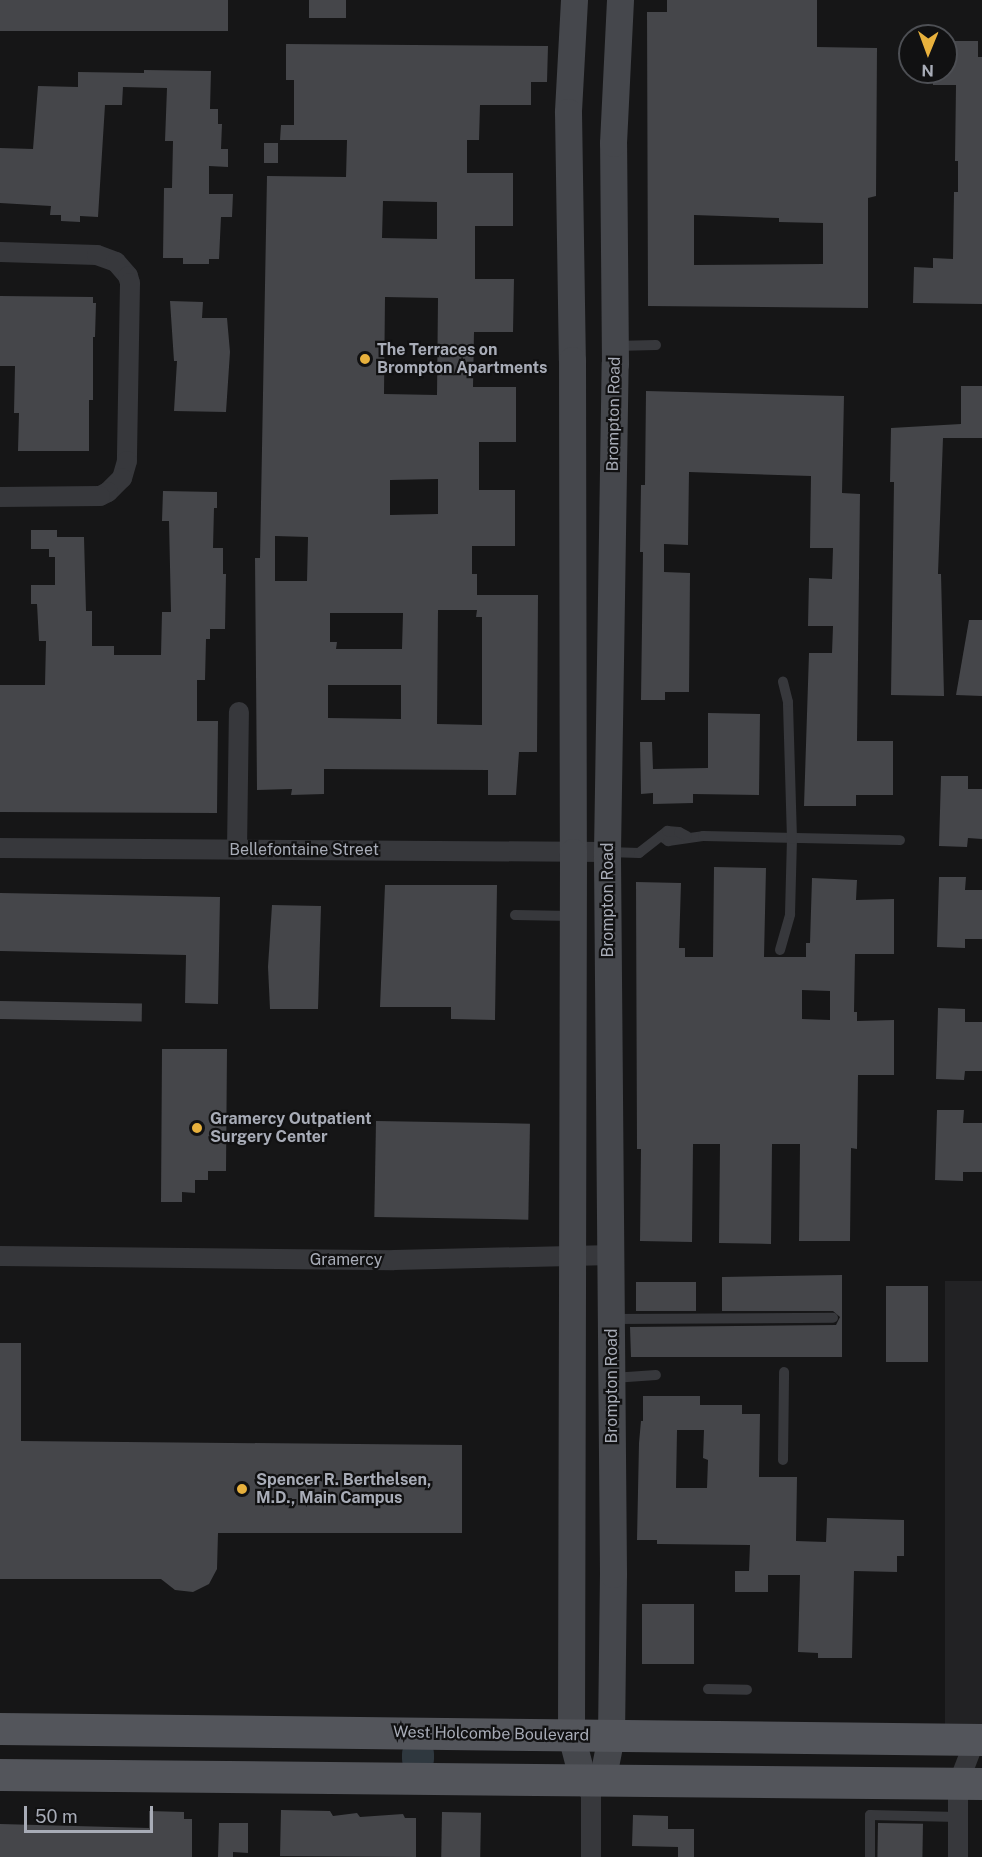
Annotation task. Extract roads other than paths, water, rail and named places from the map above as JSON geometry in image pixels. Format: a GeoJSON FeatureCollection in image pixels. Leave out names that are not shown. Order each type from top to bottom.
{"type":"FeatureCollection","features":[{"type":"Feature","properties":{"kind":"main road","name":"West Holcombe Boulevard"},"geometry":{"type":"LineString","coordinates":[[0,1729],[979,1740]]}},
{"type":"Feature","properties":{"kind":"main road"},"geometry":{"type":"LineString","coordinates":[[0,1775],[592,1786],[970,1784]]}},
{"type":"Feature","properties":{"kind":"street","name":"Brompton Road"},"geometry":{"type":"LineString","coordinates":[[574,0],[568,112],[573,852],[571,1735],[592,1786]]}},
{"type":"Feature","properties":{"kind":"street","name":"Brompton Road"},"geometry":{"type":"LineString","coordinates":[[591,1857],[592,1786],[612,1736],[612,1255],[607,852],[615,346],[613,143],[620,0]]}},
{"type":"Feature","properties":{"kind":"street"},"geometry":{"type":"LineString","coordinates":[[0,252],[97,255],[116,262],[128,276],[126,471],[108,492],[92,497],[0,496]]}},
{"type":"Feature","properties":{"kind":"street"},"geometry":{"type":"LineString","coordinates":[[572,454],[614,453]]}},
{"type":"Feature","properties":{"kind":"street"},"geometry":{"type":"LineString","coordinates":[[237,850],[239,712]]}},
{"type":"Feature","properties":{"kind":"street","name":"Bellefontaine Street"},"geometry":{"type":"LineString","coordinates":[[0,848],[607,852]]}},
{"type":"Feature","properties":{"kind":"street","name":"Gramercy"},"geometry":{"type":"LineString","coordinates":[[0,1256],[394,1260],[612,1255]]}},
{"type":"Feature","properties":{"kind":"street"},"geometry":{"type":"LineString","coordinates":[[571,1454],[613,1456]]}},
{"type":"Feature","properties":{"kind":"street"},"geometry":{"type":"LineString","coordinates":[[958,1857],[958,1817],[970,1784],[979,1740]]}},
{"type":"Feature","properties":{"kind":"lane"},"geometry":{"type":"LineString","coordinates":[[615,346],[656,345]]}},
{"type":"Feature","properties":{"kind":"lane"},"geometry":{"type":"LineString","coordinates":[[780,950],[790,914],[792,839],[788,702],[783,682]]}},
{"type":"Feature","properties":{"kind":"lane"},"geometry":{"type":"LineString","coordinates":[[607,852],[639,853],[661,836],[668,841],[681,841],[687,836],[900,840]]}},
{"type":"Feature","properties":{"kind":"lane"},"geometry":{"type":"LineString","coordinates":[[515,915],[573,916]]}},
{"type":"Feature","properties":{"kind":"lane"},"geometry":{"type":"LineString","coordinates":[[612,1319],[832,1318]]}},
{"type":"Feature","properties":{"kind":"lane"},"geometry":{"type":"LineString","coordinates":[[783,1460],[784,1372]]}},
{"type":"Feature","properties":{"kind":"lane"},"geometry":{"type":"LineString","coordinates":[[612,1378],[657,1375]]}},
{"type":"Feature","properties":{"kind":"lane"},"geometry":{"type":"LineString","coordinates":[[708,1689],[747,1690]]}},
{"type":"Feature","properties":{"kind":"lane"},"geometry":{"type":"LineString","coordinates":[[870,1857],[870,1815],[958,1817]]}},
{"type":"Feature","properties":{"kind":"waterway"},"geometry":{"type":"LineString","coordinates":[[418,1754],[418,1759]]}},
{"type":"Feature","properties":{"kind":"place","name":"The Terraces on Brompton Apartments"},"geometry":{"type":"Point","coordinates":[365,359]}},
{"type":"Feature","properties":{"kind":"place","name":"Gramercy Outpatient Surgery Center"},"geometry":{"type":"Point","coordinates":[197,1128]}},
{"type":"Feature","properties":{"kind":"place","name":"Spencer R. Berthelsen, M.D., Main Campus"},"geometry":{"type":"Point","coordinates":[242,1489]}}]}
